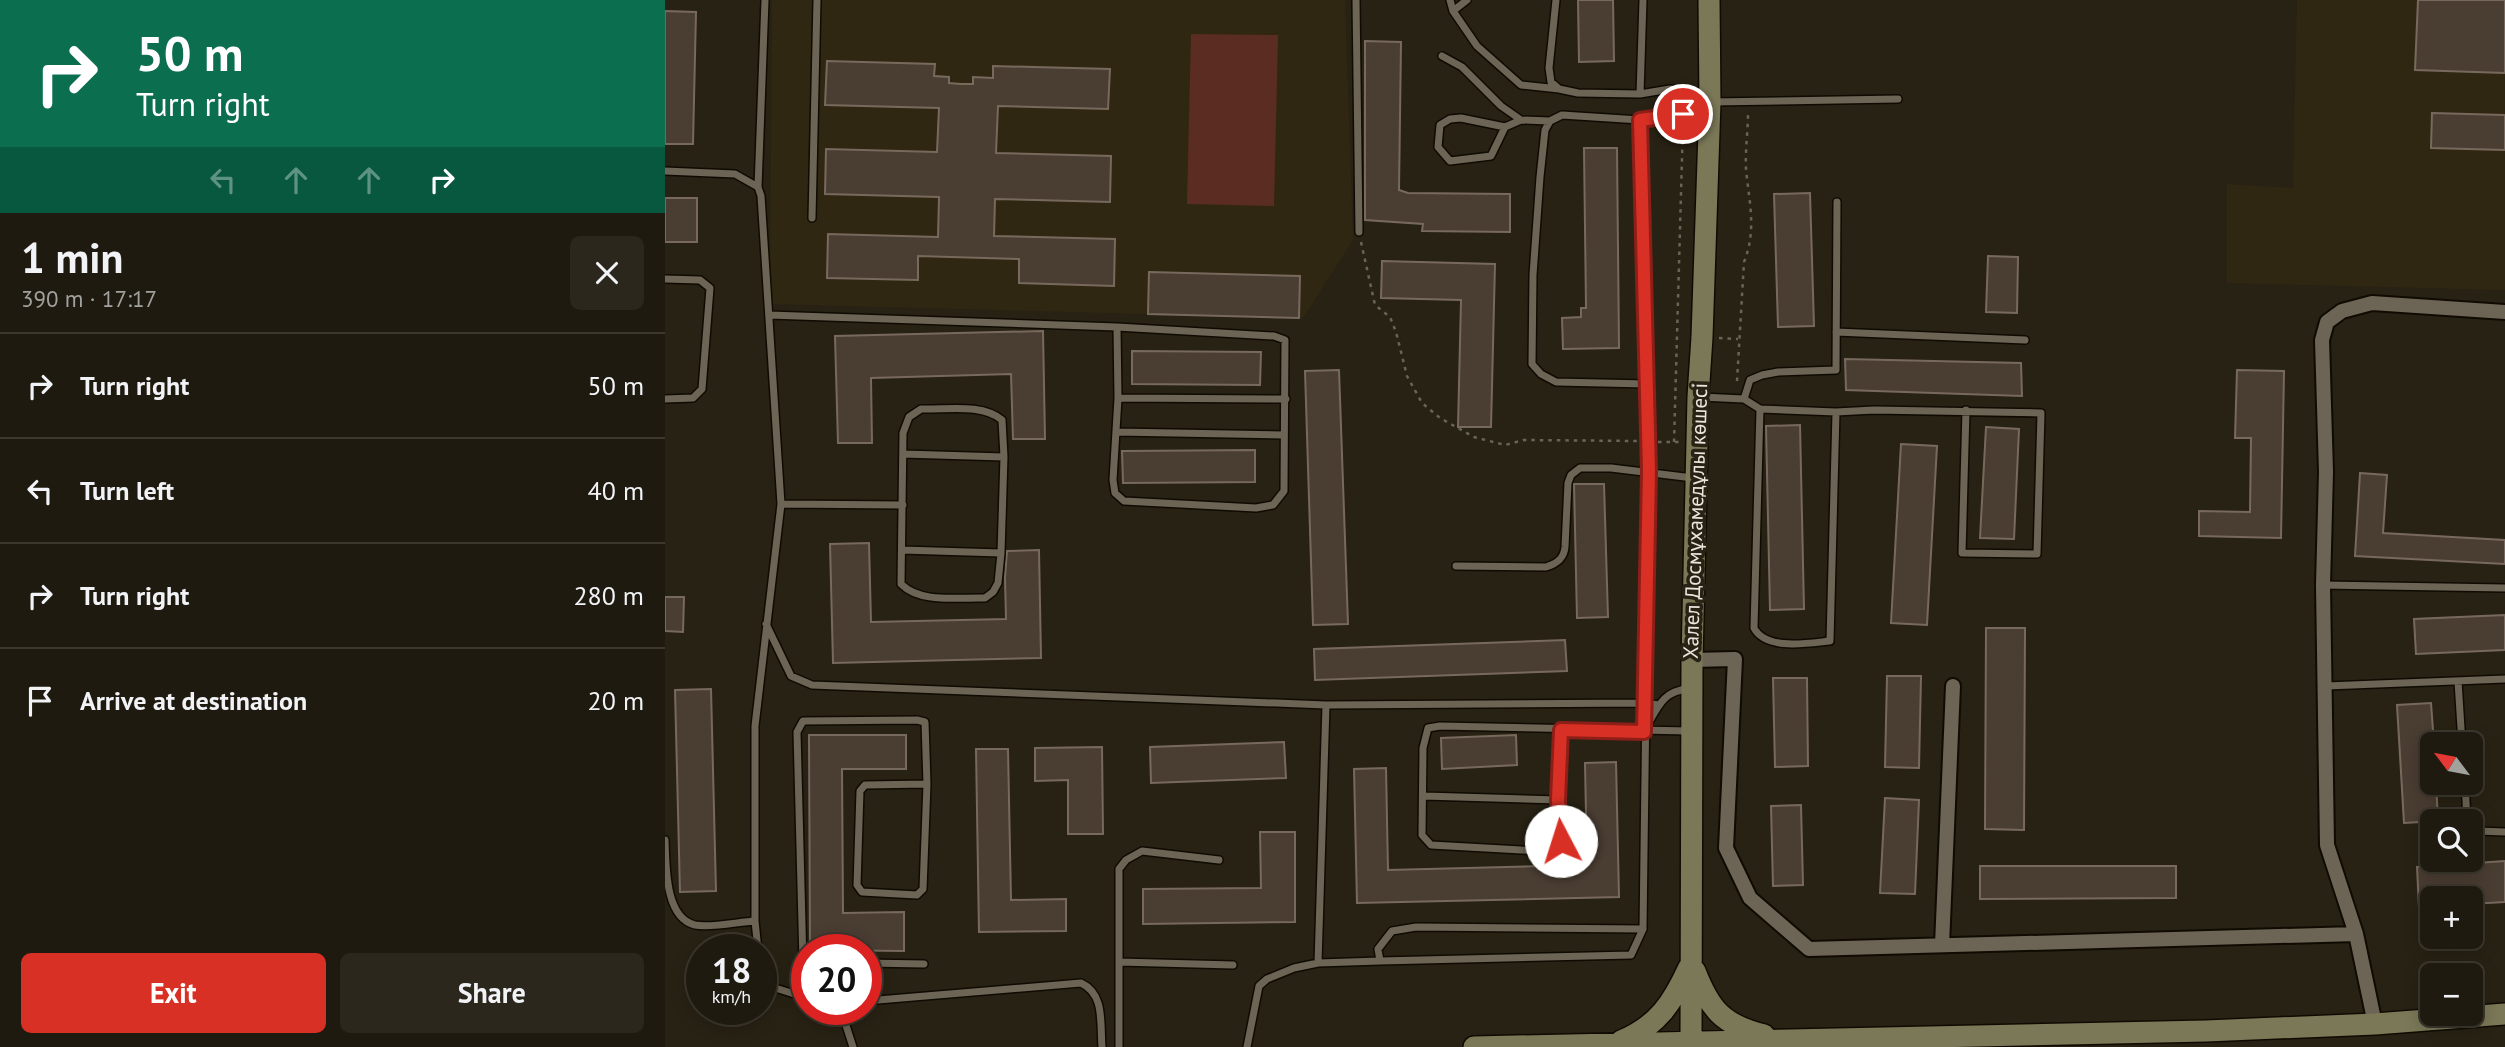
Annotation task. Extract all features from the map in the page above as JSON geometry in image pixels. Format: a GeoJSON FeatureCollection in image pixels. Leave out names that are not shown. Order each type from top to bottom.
{"type":"FeatureCollection","features":[{"type":"Feature","properties":{"kind":"main road","name":"Халел Досмұхамедұлы көшесі"},"geometry":{"type":"LineString","coordinates":[[1691,1042],[1691,689],[1698,397],[1710,102],[1709,0]]}},
{"type":"Feature","properties":{"kind":"main road"},"geometry":{"type":"LineString","coordinates":[[1691,960],[1703,992],[1720,1016],[1747,1031],[1783,1040]]}},
{"type":"Feature","properties":{"kind":"main road"},"geometry":{"type":"LineString","coordinates":[[1612,1044],[1641,1032],[1662,1014],[1678,991],[1691,960]]}},
{"type":"Feature","properties":{"kind":"main road"},"geometry":{"type":"LineString","coordinates":[[1474,1047],[2206,1035],[2505,1014]]}},
{"type":"Feature","properties":{"kind":"street"},"geometry":{"type":"LineString","coordinates":[[2375,1024],[2356,934],[2327,845],[2323,585],[2326,472],[2322,340],[2327,322],[2342,311],[2372,303],[2505,312]]}},
{"type":"Feature","properties":{"kind":"street"},"geometry":{"type":"LineString","coordinates":[[1692,660],[1735,659],[1726,848],[1751,898],[1809,949],[2356,934]]}},
{"type":"Feature","properties":{"kind":"street"},"geometry":{"type":"LineString","coordinates":[[1942,945],[1952,686]]}},
{"type":"Feature","properties":{"kind":"lane"},"geometry":{"type":"LineString","coordinates":[[756,934],[755,726],[781,504],[758,187],[765,0]]}},
{"type":"Feature","properties":{"kind":"lane"},"geometry":{"type":"LineString","coordinates":[[812,218],[817,0]]}},
{"type":"Feature","properties":{"kind":"lane"},"geometry":{"type":"LineString","coordinates":[[1356,0],[1359,232]]}},
{"type":"Feature","properties":{"kind":"lane"},"geometry":{"type":"LineString","coordinates":[[1450,0],[1453,11],[1477,46],[1521,85],[1578,93],[1640,94],[1670,89],[1689,92],[1710,102],[1898,99]]}},
{"type":"Feature","properties":{"kind":"lane"},"geometry":{"type":"LineString","coordinates":[[1453,11],[1467,0]]}},
{"type":"Feature","properties":{"kind":"lane"},"geometry":{"type":"LineString","coordinates":[[1556,0],[1549,68],[1551,82],[1559,89]]}},
{"type":"Feature","properties":{"kind":"lane"},"geometry":{"type":"LineString","coordinates":[[1640,94],[1643,0]]}},
{"type":"Feature","properties":{"kind":"lane"},"geometry":{"type":"LineString","coordinates":[[1442,56],[1462,67],[1501,106],[1521,120]]}},
{"type":"Feature","properties":{"kind":"lane"},"geometry":{"type":"LineString","coordinates":[[1505,127],[1491,156],[1450,161],[1438,147],[1440,125],[1450,119],[1461,118],[1505,127],[1521,120],[1550,121],[1562,115],[1640,120],[1683,114],[1710,102]]}},
{"type":"Feature","properties":{"kind":"lane"},"geometry":{"type":"LineString","coordinates":[[1247,1047],[1259,986],[1267,979],[1294,968],[1318,963],[1631,955],[1643,929],[1649,471],[1640,120]]}},
{"type":"Feature","properties":{"kind":"lane"},"geometry":{"type":"LineString","coordinates":[[1550,121],[1545,130],[1540,177],[1533,275],[1532,364],[1541,374],[1556,382],[1647,384]]}},
{"type":"Feature","properties":{"kind":"lane"},"geometry":{"type":"LineString","coordinates":[[665,171],[735,174],[758,187]]}},
{"type":"Feature","properties":{"kind":"lane"},"geometry":{"type":"LineString","coordinates":[[1740,399],[1750,380],[1762,375],[1836,370],[1837,202]]}},
{"type":"Feature","properties":{"kind":"lane"},"geometry":{"type":"LineString","coordinates":[[665,279],[700,280],[710,288],[702,389],[692,398],[665,398]]}},
{"type":"Feature","properties":{"kind":"lane"},"geometry":{"type":"LineString","coordinates":[[769,315],[1117,327],[1274,336],[1285,340],[1284,491],[1273,505],[1256,508],[1124,501],[1115,493],[1117,327]]}},
{"type":"Feature","properties":{"kind":"lane"},"geometry":{"type":"LineString","coordinates":[[1836,332],[2025,340]]}},
{"type":"Feature","properties":{"kind":"lane"},"geometry":{"type":"LineString","coordinates":[[1698,397],[1740,399],[1760,409],[1836,412],[1966,410],[2041,413],[2037,554],[1962,553],[1966,410]]}},
{"type":"Feature","properties":{"kind":"lane"},"geometry":{"type":"LineString","coordinates":[[1118,398],[1286,399]]}},
{"type":"Feature","properties":{"kind":"lane"},"geometry":{"type":"LineString","coordinates":[[1760,409],[1754,628],[1756,633],[1769,641],[1784,643],[1830,641],[1836,412]]}},
{"type":"Feature","properties":{"kind":"lane"},"geometry":{"type":"LineString","coordinates":[[921,410],[977,410],[994,414],[1002,420],[1005,457],[1002,553],[998,583],[993,592],[985,598],[934,597],[909,592],[901,584],[903,433],[909,417],[921,410]]}},
{"type":"Feature","properties":{"kind":"lane"},"geometry":{"type":"LineString","coordinates":[[1117,432],[1284,435]]}},
{"type":"Feature","properties":{"kind":"lane"},"geometry":{"type":"LineString","coordinates":[[903,454],[1005,457]]}},
{"type":"Feature","properties":{"kind":"lane"},"geometry":{"type":"LineString","coordinates":[[1456,566],[1546,567],[1557,564],[1565,553],[1568,483],[1571,475],[1580,468],[1649,471],[1696,478]]}},
{"type":"Feature","properties":{"kind":"lane"},"geometry":{"type":"LineString","coordinates":[[781,504],[903,505]]}},
{"type":"Feature","properties":{"kind":"lane"},"geometry":{"type":"LineString","coordinates":[[902,550],[1002,553]]}},
{"type":"Feature","properties":{"kind":"lane"},"geometry":{"type":"LineString","coordinates":[[2323,585],[2505,588]]}},
{"type":"Feature","properties":{"kind":"lane"},"geometry":{"type":"LineString","coordinates":[[766,624],[791,676],[812,685],[1326,705],[1659,705]]}},
{"type":"Feature","properties":{"kind":"lane"},"geometry":{"type":"LineString","coordinates":[[2326,686],[2505,679]]}},
{"type":"Feature","properties":{"kind":"lane"},"geometry":{"type":"LineString","coordinates":[[2458,681],[2461,732]]}},
{"type":"Feature","properties":{"kind":"lane"},"geometry":{"type":"LineString","coordinates":[[1644,732],[1659,705],[1676,690],[1691,689]]}},
{"type":"Feature","properties":{"kind":"lane"},"geometry":{"type":"LineString","coordinates":[[1318,963],[1326,705]]}},
{"type":"Feature","properties":{"kind":"lane"},"geometry":{"type":"LineString","coordinates":[[804,934],[797,732],[803,720],[925,722],[927,784],[923,889],[917,895],[862,892],[857,885],[860,790],[865,785],[927,784]]}},
{"type":"Feature","properties":{"kind":"lane"},"geometry":{"type":"LineString","coordinates":[[1561,730],[1558,800],[1561,841],[1555,852],[1431,845],[1422,835],[1423,747],[1428,728],[1453,726],[1691,731]]}},
{"type":"Feature","properties":{"kind":"lane"},"geometry":{"type":"LineString","coordinates":[[1424,796],[1558,800]]}},
{"type":"Feature","properties":{"kind":"lane"},"geometry":{"type":"LineString","coordinates":[[2483,831],[2505,832]]}},
{"type":"Feature","properties":{"kind":"lane"},"geometry":{"type":"LineString","coordinates":[[665,840],[668,900],[674,914],[696,925],[755,921]]}},
{"type":"Feature","properties":{"kind":"lane"},"geometry":{"type":"LineString","coordinates":[[1119,1047],[1119,869],[1126,860],[1142,851],[1219,860]]}},
{"type":"Feature","properties":{"kind":"lane"},"geometry":{"type":"LineString","coordinates":[[1380,961],[1378,949],[1392,931],[1416,927],[1643,929]]}},
{"type":"Feature","properties":{"kind":"lane"},"geometry":{"type":"LineString","coordinates":[[1119,962],[1233,965]]}},
{"type":"Feature","properties":{"kind":"lane"},"geometry":{"type":"LineString","coordinates":[[882,964],[924,964]]}},
{"type":"Feature","properties":{"kind":"lane"},"geometry":{"type":"LineString","coordinates":[[882,1000],[1081,983],[1090,987],[1097,995],[1102,1047]]}},
{"type":"Feature","properties":{"kind":"lane"},"geometry":{"type":"LineString","coordinates":[[846,1025],[853,1047]]}},
{"type":"Feature","properties":{"kind":"path"},"geometry":{"type":"LineString","coordinates":[[1740,399],[1738,339],[1744,261],[1751,244],[1753,220],[1746,167],[1749,103]]}},
{"type":"Feature","properties":{"kind":"path"},"geometry":{"type":"LineString","coordinates":[[1674,442],[1683,114]]}},
{"type":"Feature","properties":{"kind":"path"},"geometry":{"type":"LineString","coordinates":[[1359,232],[1375,305],[1390,317],[1407,376],[1422,403],[1440,418],[1474,437],[1505,444],[1524,440],[1697,443]]}},
{"type":"Feature","properties":{"kind":"shaded area"},"geometry":{"type":"Polygon","coordinates":[[[772,0],[1345,0],[1353,240],[1303,318],[770,304],[772,0]]]}},
{"type":"Feature","properties":{"kind":"shaded area"},"geometry":{"type":"Polygon","coordinates":[[[2297,0],[2505,0],[2505,290],[2227,283],[2227,184],[2293,188],[2297,0]]]}},
{"type":"Feature","properties":{"kind":"shaded area"},"geometry":{"type":"Polygon","coordinates":[[[1191,34],[1278,35],[1274,206],[1187,204],[1191,34]]]}},
{"type":"Feature","properties":{"kind":"building"},"geometry":{"type":"Polygon","coordinates":[[[1578,0],[1613,0],[1614,61],[1579,62],[1578,0]]]}},
{"type":"Feature","properties":{"kind":"building"},"geometry":{"type":"Polygon","coordinates":[[[2418,0],[2505,0],[2505,73],[2415,70],[2418,0]]]}},
{"type":"Feature","properties":{"kind":"building"},"geometry":{"type":"Polygon","coordinates":[[[665,11],[696,12],[693,144],[665,144],[665,11]]]}},
{"type":"Feature","properties":{"kind":"building"},"geometry":{"type":"Polygon","coordinates":[[[1365,41],[1401,42],[1399,190],[1408,193],[1510,194],[1510,232],[1422,231],[1423,224],[1365,220],[1365,41]]]}},
{"type":"Feature","properties":{"kind":"building"},"geometry":{"type":"Polygon","coordinates":[[[827,61],[935,64],[934,76],[949,77],[949,83],[961,84],[973,84],[973,77],[993,78],[993,66],[1110,69],[1108,109],[998,106],[996,153],[1111,156],[1110,202],[995,199],[994,236],[1115,239],[1114,286],[1019,283],[1019,259],[918,256],[918,280],[827,278],[828,234],[938,237],[939,197],[825,194],[826,149],[937,152],[939,108],[825,105],[827,61]]]}},
{"type":"Feature","properties":{"kind":"building"},"geometry":{"type":"Polygon","coordinates":[[[2432,113],[2505,115],[2505,150],[2431,148],[2432,113]]]}},
{"type":"Feature","properties":{"kind":"building"},"geometry":{"type":"Polygon","coordinates":[[[1584,148],[1617,148],[1619,348],[1563,349],[1562,318],[1581,317],[1581,308],[1586,308],[1584,148]]]}},
{"type":"Feature","properties":{"kind":"building"},"geometry":{"type":"Polygon","coordinates":[[[1810,193],[1814,326],[1778,327],[1774,194],[1810,193]]]}},
{"type":"Feature","properties":{"kind":"building"},"geometry":{"type":"Polygon","coordinates":[[[665,198],[697,198],[697,242],[665,242],[665,198]]]}},
{"type":"Feature","properties":{"kind":"building"},"geometry":{"type":"Polygon","coordinates":[[[1988,256],[2018,257],[2017,313],[1986,312],[1988,256]]]}},
{"type":"Feature","properties":{"kind":"building"},"geometry":{"type":"Polygon","coordinates":[[[1382,261],[1495,264],[1491,427],[1458,427],[1461,300],[1381,298],[1382,261]]]}},
{"type":"Feature","properties":{"kind":"building"},"geometry":{"type":"Polygon","coordinates":[[[1149,272],[1300,276],[1299,318],[1148,314],[1149,272]]]}},
{"type":"Feature","properties":{"kind":"building"},"geometry":{"type":"Polygon","coordinates":[[[1043,331],[1045,439],[1013,439],[1011,374],[871,378],[872,443],[838,443],[835,336],[1043,331]]]}},
{"type":"Feature","properties":{"kind":"building"},"geometry":{"type":"Polygon","coordinates":[[[1132,351],[1261,352],[1260,385],[1132,384],[1132,351]]]}},
{"type":"Feature","properties":{"kind":"building"},"geometry":{"type":"Polygon","coordinates":[[[1845,359],[2021,363],[2022,396],[1846,390],[1845,359]]]}},
{"type":"Feature","properties":{"kind":"building"},"geometry":{"type":"Polygon","coordinates":[[[1339,370],[1348,624],[1313,625],[1305,371],[1339,370]]]}},
{"type":"Feature","properties":{"kind":"building"},"geometry":{"type":"Polygon","coordinates":[[[2237,370],[2284,371],[2281,538],[2199,536],[2199,511],[2250,512],[2251,438],[2235,438],[2237,370]]]}},
{"type":"Feature","properties":{"kind":"building"},"geometry":{"type":"Polygon","coordinates":[[[1800,425],[1804,609],[1770,610],[1766,426],[1800,425]]]}},
{"type":"Feature","properties":{"kind":"building"},"geometry":{"type":"Polygon","coordinates":[[[1986,427],[2019,429],[2014,539],[1980,538],[1986,427]]]}},
{"type":"Feature","properties":{"kind":"building"},"geometry":{"type":"Polygon","coordinates":[[[1901,444],[1937,446],[1927,625],[1891,623],[1901,444]]]}},
{"type":"Feature","properties":{"kind":"building"},"geometry":{"type":"Polygon","coordinates":[[[1255,450],[1255,482],[1123,483],[1122,451],[1255,450]]]}},
{"type":"Feature","properties":{"kind":"building"},"geometry":{"type":"Polygon","coordinates":[[[2360,473],[2387,475],[2383,533],[2505,540],[2505,564],[2355,556],[2360,473]]]}},
{"type":"Feature","properties":{"kind":"building"},"geometry":{"type":"Polygon","coordinates":[[[1574,484],[1604,484],[1608,617],[1577,618],[1574,484]]]}},
{"type":"Feature","properties":{"kind":"building"},"geometry":{"type":"Polygon","coordinates":[[[869,543],[871,622],[1006,619],[1007,551],[1039,550],[1041,658],[833,663],[830,544],[869,543]]]}},
{"type":"Feature","properties":{"kind":"building"},"geometry":{"type":"Polygon","coordinates":[[[665,597],[684,597],[683,632],[665,631],[665,597]]]}},
{"type":"Feature","properties":{"kind":"building"},"geometry":{"type":"Polygon","coordinates":[[[2505,615],[2505,650],[2416,654],[2414,619],[2505,615]]]}},
{"type":"Feature","properties":{"kind":"building"},"geometry":{"type":"Polygon","coordinates":[[[1986,628],[2025,628],[2024,830],[1985,829],[1986,628]]]}},
{"type":"Feature","properties":{"kind":"building"},"geometry":{"type":"Polygon","coordinates":[[[1565,640],[1567,671],[1315,680],[1314,649],[1565,640]]]}},
{"type":"Feature","properties":{"kind":"building"},"geometry":{"type":"Polygon","coordinates":[[[1887,676],[1921,676],[1919,768],[1885,767],[1887,676]]]}},
{"type":"Feature","properties":{"kind":"building"},"geometry":{"type":"Polygon","coordinates":[[[1773,678],[1807,678],[1808,766],[1775,767],[1773,678]]]}},
{"type":"Feature","properties":{"kind":"building"},"geometry":{"type":"Polygon","coordinates":[[[711,689],[716,891],[680,892],[675,690],[711,689]]]}},
{"type":"Feature","properties":{"kind":"building"},"geometry":{"type":"Polygon","coordinates":[[[2431,703],[2433,732],[2420,732],[2420,795],[2437,795],[2437,809],[2420,809],[2420,822],[2404,823],[2397,705],[2431,703]]]}},
{"type":"Feature","properties":{"kind":"building"},"geometry":{"type":"Polygon","coordinates":[[[809,735],[906,735],[906,769],[842,769],[843,913],[904,912],[904,951],[882,951],[882,934],[810,934],[809,735]]]}},
{"type":"Feature","properties":{"kind":"building"},"geometry":{"type":"Polygon","coordinates":[[[1516,735],[1517,765],[1442,769],[1441,738],[1516,735]]]}},
{"type":"Feature","properties":{"kind":"building"},"geometry":{"type":"Polygon","coordinates":[[[1284,742],[1286,778],[1151,783],[1150,747],[1284,742]]]}},
{"type":"Feature","properties":{"kind":"building"},"geometry":{"type":"Polygon","coordinates":[[[1102,747],[1103,834],[1068,834],[1068,780],[1035,781],[1035,748],[1102,747]]]}},
{"type":"Feature","properties":{"kind":"building"},"geometry":{"type":"Polygon","coordinates":[[[976,749],[1008,749],[1011,900],[1066,899],[1066,931],[979,932],[976,749]]]}},
{"type":"Feature","properties":{"kind":"building"},"geometry":{"type":"Polygon","coordinates":[[[1616,762],[1619,897],[1357,903],[1354,769],[1386,768],[1388,870],[1587,865],[1585,763],[1616,762]]]}},
{"type":"Feature","properties":{"kind":"building"},"geometry":{"type":"Polygon","coordinates":[[[1885,798],[1919,800],[1915,894],[1880,893],[1885,798]]]}},
{"type":"Feature","properties":{"kind":"building"},"geometry":{"type":"Polygon","coordinates":[[[1801,805],[1803,885],[1773,886],[1771,806],[1801,805]]]}},
{"type":"Feature","properties":{"kind":"building"},"geometry":{"type":"Polygon","coordinates":[[[1260,832],[1295,832],[1295,922],[1143,924],[1143,889],[1261,888],[1260,832]]]}},
{"type":"Feature","properties":{"kind":"building"},"geometry":{"type":"Polygon","coordinates":[[[2505,861],[2505,902],[2483,903],[2483,886],[2420,886],[2419,908],[2417,867],[2420,867],[2420,872],[2483,872],[2483,862],[2505,861]]]}},
{"type":"Feature","properties":{"kind":"building"},"geometry":{"type":"Polygon","coordinates":[[[1980,866],[2176,866],[2176,898],[1980,899],[1980,866]]]}},
{"type":"Feature","properties":{"kind":"route"},"geometry":{"type":"LineString","coordinates":[[1561,841],[1558,800],[1561,730],[1644,732],[1649,471],[1640,120],[1683,114]]}}]}
